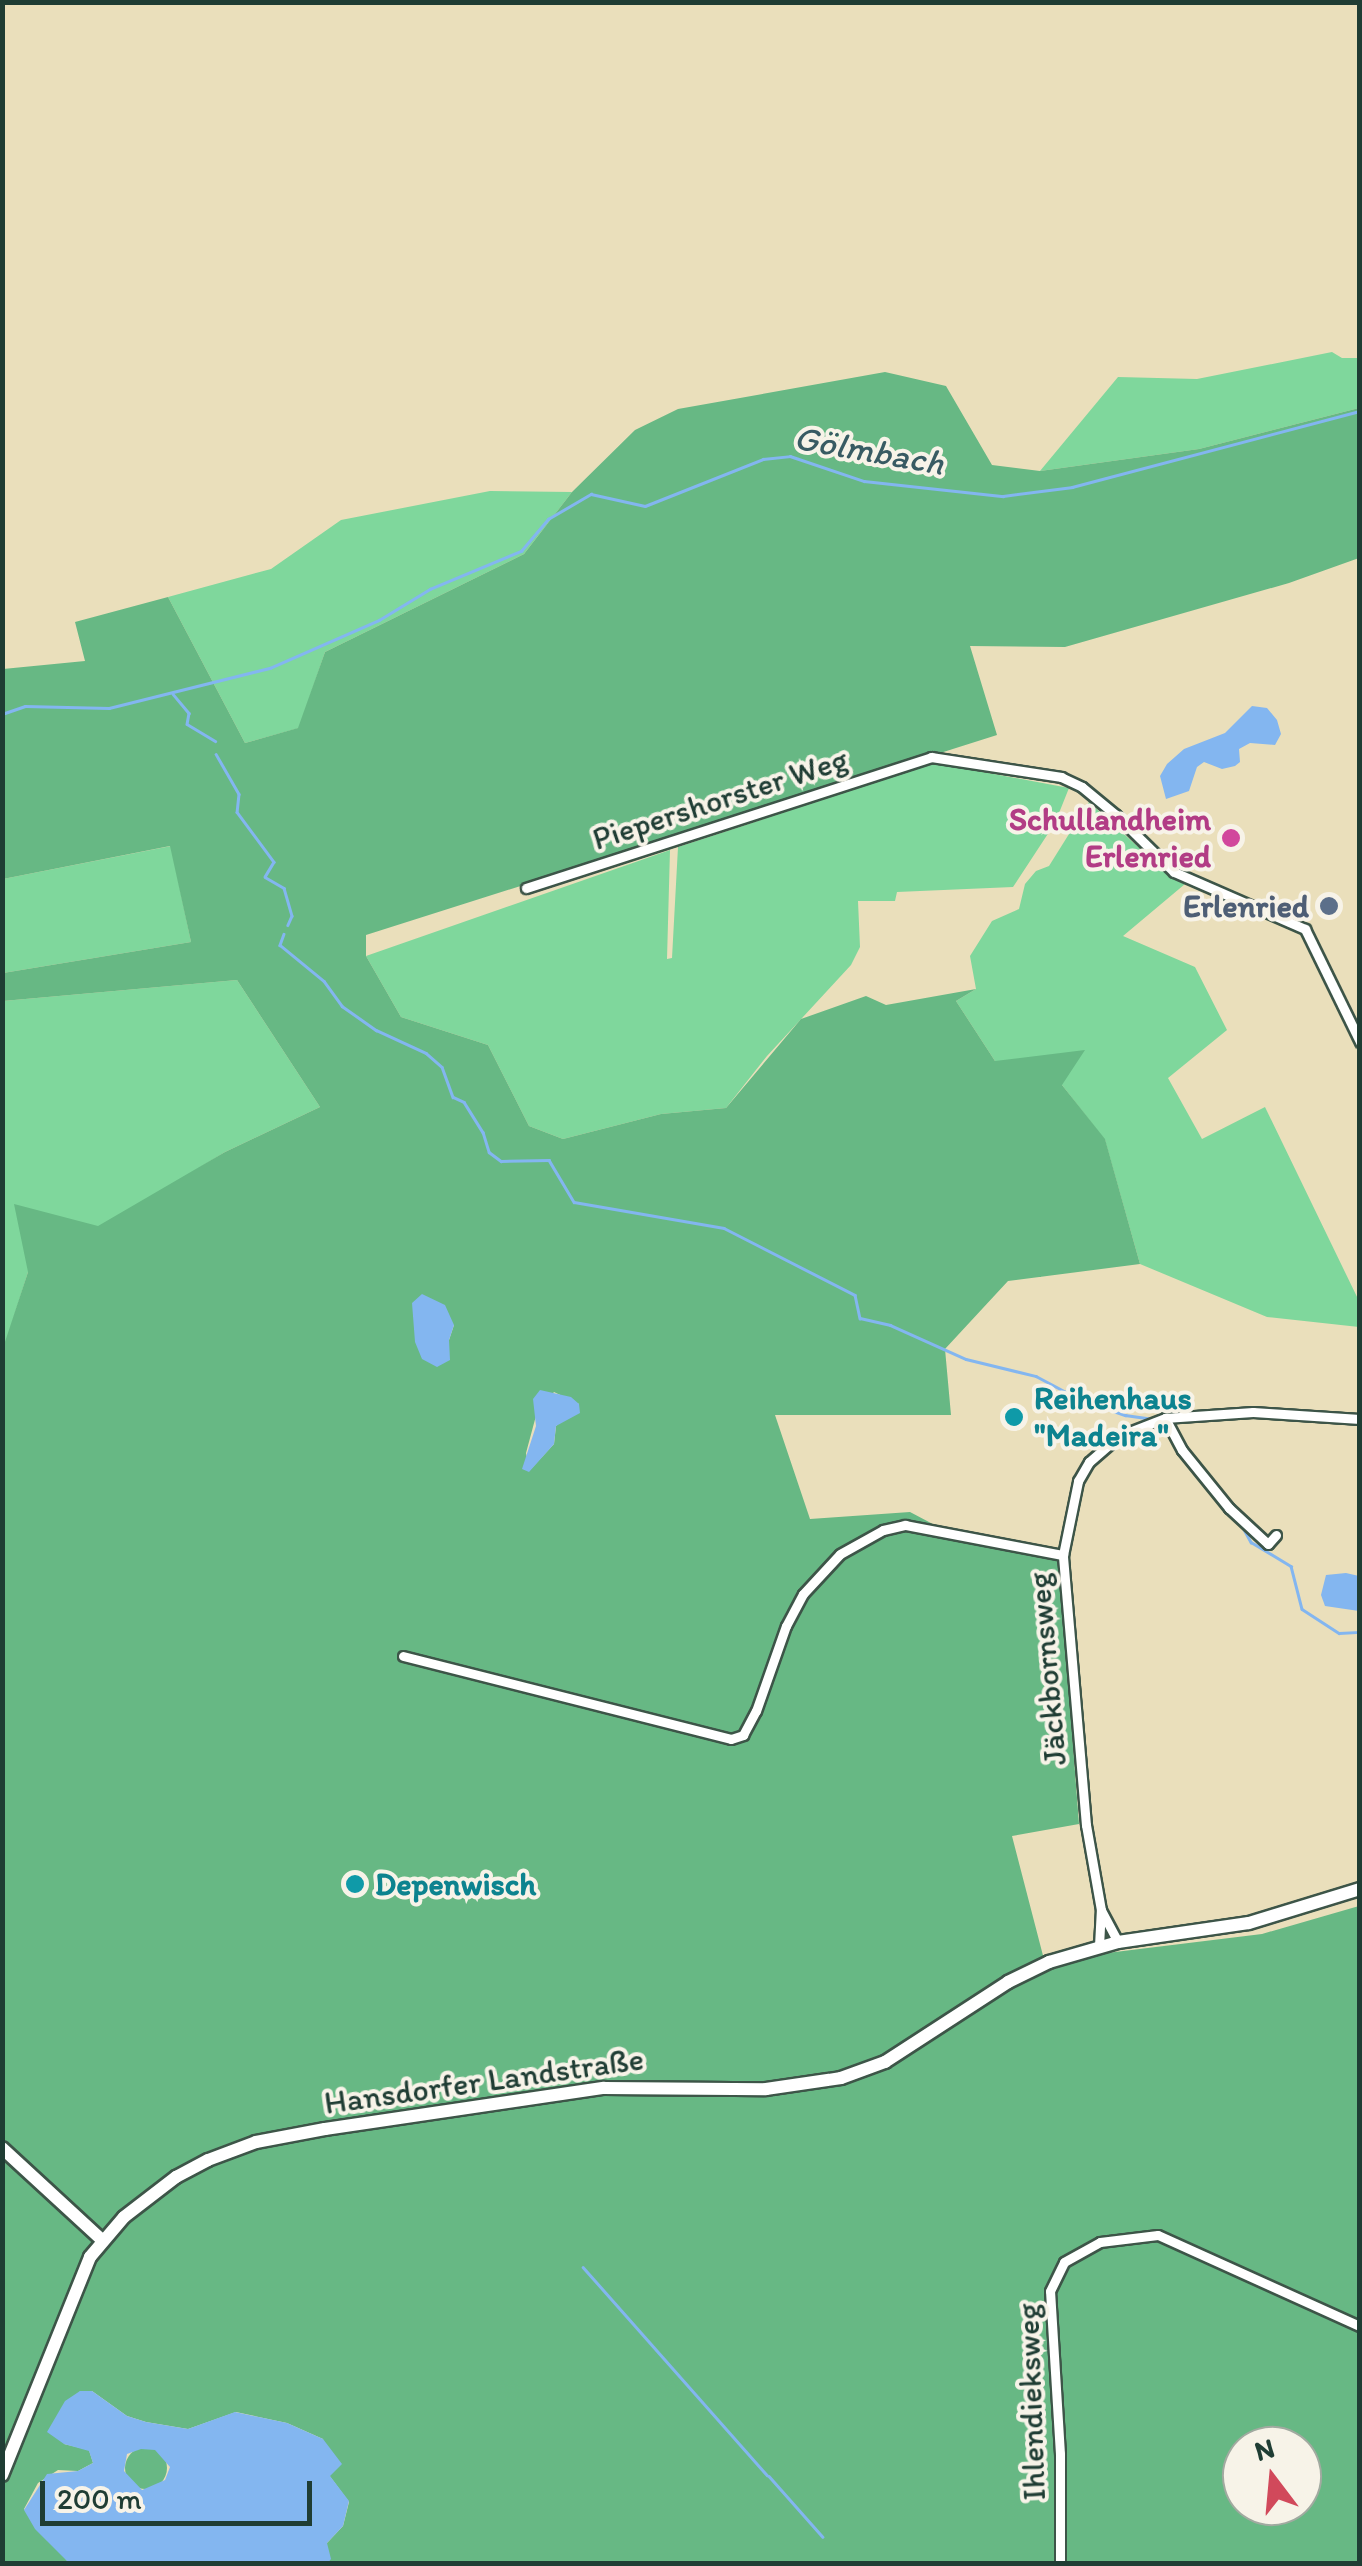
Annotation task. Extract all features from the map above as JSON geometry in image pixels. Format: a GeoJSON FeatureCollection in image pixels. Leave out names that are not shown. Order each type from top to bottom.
{"type":"FeatureCollection","features":[{"type":"Feature","properties":{"kind":"main road","name":"Hansdorfer Landstraße"},"geometry":{"type":"LineString","coordinates":[[2,2475],[90,2257],[124,2217],[176,2176],[256,2142],[604,2088],[766,2089],[842,2078],[885,2062],[1008,1982],[1099,1946],[1249,1924],[1360,1889]]}},
{"type":"Feature","properties":{"kind":"main road"},"geometry":{"type":"LineString","coordinates":[[2,2148],[102,2240]]}},
{"type":"Feature","properties":{"kind":"street","name":"Piepershorster Weg"},"geometry":{"type":"LineString","coordinates":[[526,888],[931,757],[1061,777],[1082,787],[1116,815],[1174,872],[1304,929],[1360,1042]]}},
{"type":"Feature","properties":{"kind":"street"},"geometry":{"type":"LineString","coordinates":[[1063,1555],[1070,1504],[1089,1462],[1119,1436],[1165,1418],[1253,1412],[1360,1419]]}},
{"type":"Feature","properties":{"kind":"street"},"geometry":{"type":"LineString","coordinates":[[1165,1418],[1182,1450],[1230,1508],[1268,1544],[1276,1535]]}},
{"type":"Feature","properties":{"kind":"street","name":"Jäckbornsweg"},"geometry":{"type":"LineString","coordinates":[[403,1656],[731,1738],[743,1735],[756,1711],[786,1626],[803,1594],[840,1554],[883,1530],[904,1525],[1063,1555],[1086,1825],[1101,1910],[1099,1946]]}},
{"type":"Feature","properties":{"kind":"street","name":"Jäckbornsweg"},"geometry":{"type":"LineString","coordinates":[[1101,1910],[1118,1942]]}},
{"type":"Feature","properties":{"kind":"street","name":"Ihlendieksweg"},"geometry":{"type":"LineString","coordinates":[[1060,2564],[1060,2454],[1050,2291],[1064,2262],[1100,2242],[1158,2235],[1360,2326]]}},
{"type":"Feature","properties":{"kind":"green space"},"geometry":{"type":"Polygon","coordinates":[[[1332,352],[1342,358],[1359,358],[1359,408],[1199,449],[1040,471],[1118,377],[1197,379],[1332,352]]]}},
{"type":"Feature","properties":{"kind":"green space"},"geometry":{"type":"Polygon","coordinates":[[[885,372],[946,386],[992,465],[1040,471],[1199,449],[1359,408],[1359,558],[1289,583],[1065,647],[970,646],[997,735],[366,935],[366,956],[401,1017],[488,1045],[529,1126],[563,1139],[661,1114],[726,1108],[801,1019],[866,996],[886,1005],[976,989],[956,1001],[995,1061],[1085,1050],[1062,1085],[1105,1139],[1140,1264],[1008,1281],[945,1349],[951,1415],[775,1415],[810,1519],[910,1512],[965,1541],[1059,1560],[1079,1824],[1012,1836],[1047,1971],[1107,1953],[1262,1934],[1359,1906],[1359,2563],[327,2563],[327,2543],[343,2526],[349,2502],[329,2475],[323,2439],[287,2423],[236,2412],[188,2429],[146,2422],[127,2416],[92,2391],[80,2391],[64,2444],[89,2450],[93,2463],[78,2471],[58,2470],[38,2483],[24,2509],[69,2563],[3,2563],[2,1351],[28,1272],[14,1204],[98,1226],[225,1152],[320,1107],[237,980],[3,1001],[3,973],[191,942],[170,846],[3,879],[3,669],[85,661],[75,622],[168,597],[245,743],[298,728],[325,652],[524,554],[572,492],[635,430],[678,409],[885,372]],[[416,1323],[415,1342],[449,1340],[454,1325],[416,1323]],[[554,1392],[537,1412],[526,1453],[529,1471],[554,1444],[556,1426],[579,1404],[554,1392]]]}},
{"type":"Feature","properties":{"kind":"green space"},"geometry":{"type":"Polygon","coordinates":[[[490,491],[572,492],[524,554],[325,652],[299,728],[245,743],[168,597],[271,569],[341,520],[490,491]]]}},
{"type":"Feature","properties":{"kind":"green space"},"geometry":{"type":"Polygon","coordinates":[[[935,763],[1069,788],[1055,823],[1013,887],[897,892],[895,901],[858,901],[860,947],[851,965],[767,1056],[726,1108],[661,1114],[563,1139],[529,1126],[488,1045],[401,1017],[366,956],[670,850],[667,959],[672,958],[678,847],[935,763]]]}},
{"type":"Feature","properties":{"kind":"green space"},"geometry":{"type":"Polygon","coordinates":[[[1089,802],[1172,878],[1185,884],[1123,936],[1195,967],[1227,1030],[1168,1078],[1202,1139],[1265,1107],[1359,1301],[1359,1327],[1267,1317],[1140,1264],[1105,1140],[1062,1085],[995,1061],[956,1001],[976,989],[970,956],[992,921],[1019,909],[1025,884],[1036,871],[1049,866],[1089,802]]]}},
{"type":"Feature","properties":{"kind":"green space"},"geometry":{"type":"Polygon","coordinates":[[[171,846],[191,942],[3,973],[3,879],[171,846]]]}},
{"type":"Feature","properties":{"kind":"green space"},"geometry":{"type":"Polygon","coordinates":[[[237,980],[320,1107],[225,1152],[28,1272],[3,1351],[3,1001],[237,980]]]}},
{"type":"Feature","properties":{"kind":"green space"},"geometry":{"type":"Polygon","coordinates":[[[146,2447],[161,2453],[167,2468],[161,2483],[146,2489],[131,2483],[125,2468],[131,2453],[146,2447]]]}},
{"type":"Feature","properties":{"kind":"water"},"geometry":{"type":"Polygon","coordinates":[[[1252,706],[1267,708],[1277,720],[1281,734],[1275,745],[1250,743],[1239,749],[1240,762],[1235,766],[1222,769],[1204,762],[1197,767],[1189,791],[1166,799],[1160,776],[1167,764],[1184,749],[1225,733],[1252,706]]]}},
{"type":"Feature","properties":{"kind":"water"},"geometry":{"type":"Polygon","coordinates":[[[422,1294],[445,1305],[454,1325],[449,1340],[450,1360],[437,1367],[422,1359],[415,1342],[412,1303],[422,1294]]]}},
{"type":"Feature","properties":{"kind":"water"},"geometry":{"type":"Polygon","coordinates":[[[540,1390],[571,1397],[579,1404],[580,1413],[556,1426],[554,1444],[529,1472],[522,1469],[536,1426],[533,1399],[540,1390]]]}},
{"type":"Feature","properties":{"kind":"water"},"geometry":{"type":"Polygon","coordinates":[[[1326,1575],[1359,1576],[1359,1611],[1325,1606],[1321,1595],[1326,1575]]]}},
{"type":"Feature","properties":{"kind":"water"},"geometry":{"type":"Polygon","coordinates":[[[80,2391],[92,2391],[127,2416],[188,2429],[235,2412],[287,2423],[323,2439],[342,2464],[330,2476],[349,2501],[343,2526],[327,2543],[331,2559],[327,2564],[69,2563],[35,2529],[24,2510],[47,2474],[78,2471],[93,2463],[89,2451],[64,2444],[47,2432],[65,2401],[80,2391]],[[155,2450],[127,2454],[124,2471],[142,2490],[165,2480],[170,2467],[155,2450]]]}},
{"type":"Feature","properties":{"kind":"waterway","name":"Gölmbach"},"geometry":{"type":"LineString","coordinates":[[2,714],[25,706],[109,708],[270,668],[379,620],[430,589],[521,551],[548,519],[591,494],[645,506],[763,459],[790,456],[864,481],[1003,496],[1072,487],[1360,411]]}},
{"type":"Feature","properties":{"kind":"waterway"},"geometry":{"type":"LineString","coordinates":[[173,694],[189,713],[187,724],[215,741]]}},
{"type":"Feature","properties":{"kind":"waterway"},"geometry":{"type":"LineString","coordinates":[[216,754],[239,794],[237,812],[274,862],[265,877],[284,888],[292,916],[288,925]]}},
{"type":"Feature","properties":{"kind":"waterway"},"geometry":{"type":"LineString","coordinates":[[284,934],[280,945],[324,981],[342,1006],[376,1030],[426,1053],[442,1067],[453,1097],[464,1102],[483,1132],[489,1152],[501,1161],[549,1160],[574,1202],[724,1228],[855,1295],[860,1318],[890,1325],[966,1359],[1036,1376],[1079,1399],[1125,1415],[1153,1419]]}},
{"type":"Feature","properties":{"kind":"waterway"},"geometry":{"type":"LineString","coordinates":[[1241,1524],[1251,1542],[1291,1566],[1302,1609],[1339,1633],[1360,1632]]}},
{"type":"Feature","properties":{"kind":"waterway"},"geometry":{"type":"LineString","coordinates":[[583,2267],[767,2475]]}},
{"type":"Feature","properties":{"kind":"waterway"},"geometry":{"type":"LineString","coordinates":[[769,2476],[823,2537]]}},
{"type":"Feature","properties":{"kind":"place","name":"Schullandheim Erlenried"},"geometry":{"type":"Point","coordinates":[1231,838]}},
{"type":"Feature","properties":{"kind":"place","name":"Erlenried"},"geometry":{"type":"Point","coordinates":[1329,906]}},
{"type":"Feature","properties":{"kind":"place","name":"Reihenhaus \"Madeira\""},"geometry":{"type":"Point","coordinates":[1014,1417]}},
{"type":"Feature","properties":{"kind":"place","name":"Depenwisch"},"geometry":{"type":"Point","coordinates":[355,1884]}}]}
